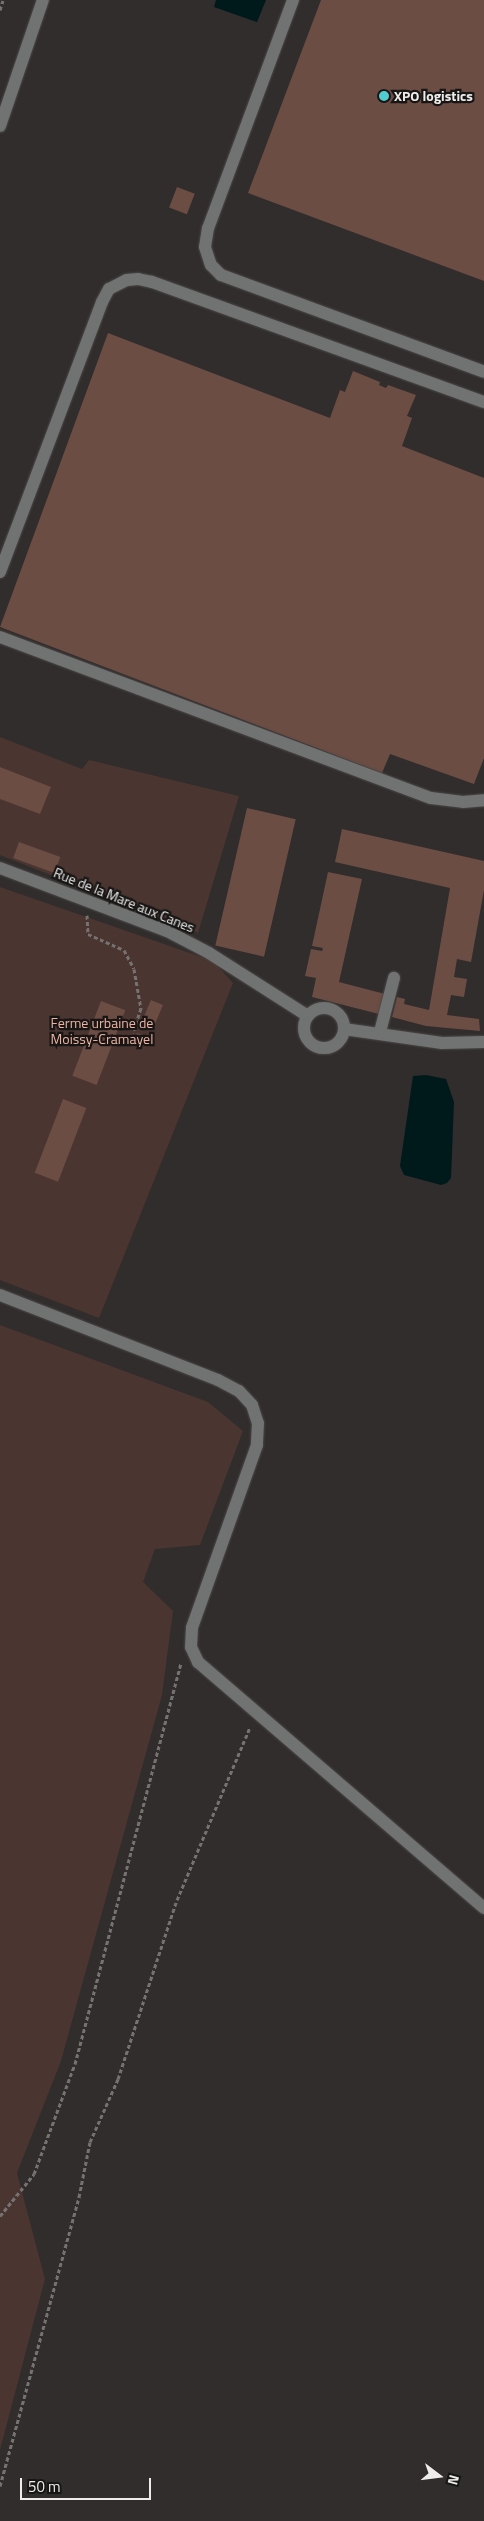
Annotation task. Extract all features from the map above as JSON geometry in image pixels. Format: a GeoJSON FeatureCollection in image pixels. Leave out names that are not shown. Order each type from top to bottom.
{"type":"FeatureCollection","features":[{"type":"Feature","properties":{"kind":"street"},"geometry":{"type":"LineString","coordinates":[[0,126],[43,0]]}},
{"type":"Feature","properties":{"kind":"street"},"geometry":{"type":"LineString","coordinates":[[293,0],[208,228],[205,247],[211,265],[221,275],[484,372]]}},
{"type":"Feature","properties":{"kind":"street"},"geometry":{"type":"LineString","coordinates":[[0,572],[102,302],[109,289],[127,280],[138,279],[152,282],[484,402]]}},
{"type":"Feature","properties":{"kind":"street"},"geometry":{"type":"LineString","coordinates":[[0,638],[431,798],[463,802],[484,800]]}},
{"type":"Feature","properties":{"kind":"street","name":"Rue de la Mare aux Canes"},"geometry":{"type":"LineString","coordinates":[[0,868],[91,900],[167,931],[209,953],[308,1016]]}},
{"type":"Feature","properties":{"kind":"street"},"geometry":{"type":"LineString","coordinates":[[380,1032],[394,978]]}},
{"type":"Feature","properties":{"kind":"street"},"geometry":{"type":"LineString","coordinates":[[328,1008],[338,1014],[344,1029],[334,1046],[315,1046],[304,1033],[308,1016],[317,1009],[328,1008]]}},
{"type":"Feature","properties":{"kind":"street"},"geometry":{"type":"LineString","coordinates":[[344,1029],[380,1032],[442,1043],[484,1042]]}},
{"type":"Feature","properties":{"kind":"street"},"geometry":{"type":"LineString","coordinates":[[0,1295],[218,1380],[238,1391],[252,1405],[258,1423],[257,1445],[192,1628],[191,1648],[198,1662],[484,1908]]}},
{"type":"Feature","properties":{"kind":"path"},"geometry":{"type":"LineString","coordinates":[[0,10],[3,0]]}},
{"type":"Feature","properties":{"kind":"path"},"geometry":{"type":"LineString","coordinates":[[91,900],[85,921],[88,934],[124,950],[134,969],[141,1008],[133,1033]]}},
{"type":"Feature","properties":{"kind":"path"},"geometry":{"type":"LineString","coordinates":[[0,2216],[34,2174],[75,2064],[184,1654]]}},
{"type":"Feature","properties":{"kind":"path"},"geometry":{"type":"LineString","coordinates":[[0,2486],[79,2197],[90,2142],[118,2079],[177,1900],[256,1712]]}},
{"type":"Feature","properties":{"kind":"green space"},"geometry":{"type":"Polygon","coordinates":[[[0,737],[82,769],[89,760],[239,796],[198,933],[0,855],[0,737]]]}},
{"type":"Feature","properties":{"kind":"green space","name":"Ferme urbaine de Moissy-Cramayel"},"geometry":{"type":"Polygon","coordinates":[[[0,887],[213,961],[233,983],[99,1318],[0,1280],[0,887]]]}},
{"type":"Feature","properties":{"kind":"green space"},"geometry":{"type":"Polygon","coordinates":[[[0,1325],[208,1402],[243,1431],[200,1545],[155,1549],[143,1582],[173,1611],[162,1695],[61,2061],[17,2173],[45,2279],[0,2450],[0,1325]]]}},
{"type":"Feature","properties":{"kind":"water"},"geometry":{"type":"Polygon","coordinates":[[[216,0],[266,0],[257,22],[214,7],[216,0]]]}},
{"type":"Feature","properties":{"kind":"water"},"geometry":{"type":"Polygon","coordinates":[[[426,1075],[446,1079],[454,1102],[451,1178],[447,1183],[441,1185],[404,1175],[400,1166],[413,1076],[426,1075]]]}},
{"type":"Feature","properties":{"kind":"building","name":"XPO logistics"},"geometry":{"type":"Polygon","coordinates":[[[321,0],[484,0],[484,281],[248,193],[321,0]]]}},
{"type":"Feature","properties":{"kind":"building"},"geometry":{"type":"Polygon","coordinates":[[[177,187],[195,194],[187,214],[169,208],[177,187]]]}},
{"type":"Feature","properties":{"kind":"building"},"geometry":{"type":"Polygon","coordinates":[[[108,333],[330,418],[340,390],[345,392],[353,371],[380,382],[379,385],[386,388],[388,385],[416,395],[407,416],[412,418],[402,446],[484,478],[484,758],[474,784],[390,754],[382,773],[0,627],[108,333]]]}},
{"type":"Feature","properties":{"kind":"building"},"geometry":{"type":"Polygon","coordinates":[[[0,767],[51,787],[40,814],[0,799],[0,767]]]}},
{"type":"Feature","properties":{"kind":"building"},"geometry":{"type":"Polygon","coordinates":[[[247,808],[296,819],[264,957],[215,945],[247,808]]]}},
{"type":"Feature","properties":{"kind":"building"},"geometry":{"type":"Polygon","coordinates":[[[342,829],[484,861],[484,890],[471,962],[457,959],[454,977],[467,979],[464,997],[451,995],[447,1015],[479,1019],[480,1031],[426,1026],[392,1017],[397,997],[405,999],[404,1004],[429,1010],[450,888],[335,862],[342,829]]]}},
{"type":"Feature","properties":{"kind":"building"},"geometry":{"type":"Polygon","coordinates":[[[19,842],[60,857],[55,873],[13,858],[19,842]]]}},
{"type":"Feature","properties":{"kind":"building"},"geometry":{"type":"Polygon","coordinates":[[[328,872],[362,879],[339,982],[385,994],[379,1014],[312,997],[316,978],[305,976],[311,949],[322,951],[323,948],[312,946],[328,872]]]}},
{"type":"Feature","properties":{"kind":"building"},"geometry":{"type":"Polygon","coordinates":[[[151,1000],[163,1005],[153,1028],[141,1023],[151,1000]]]}},
{"type":"Feature","properties":{"kind":"building"},"geometry":{"type":"Polygon","coordinates":[[[101,1001],[125,1010],[97,1085],[72,1076],[101,1001]]]}},
{"type":"Feature","properties":{"kind":"building"},"geometry":{"type":"Polygon","coordinates":[[[137,1033],[146,1036],[143,1042],[135,1040],[137,1033]]]}},
{"type":"Feature","properties":{"kind":"building"},"geometry":{"type":"Polygon","coordinates":[[[63,1099],[86,1108],[58,1182],[35,1173],[63,1099]]]}},
{"type":"Feature","properties":{"kind":"place","name":"XPO logistics"},"geometry":{"type":"Point","coordinates":[384,96]}}]}
